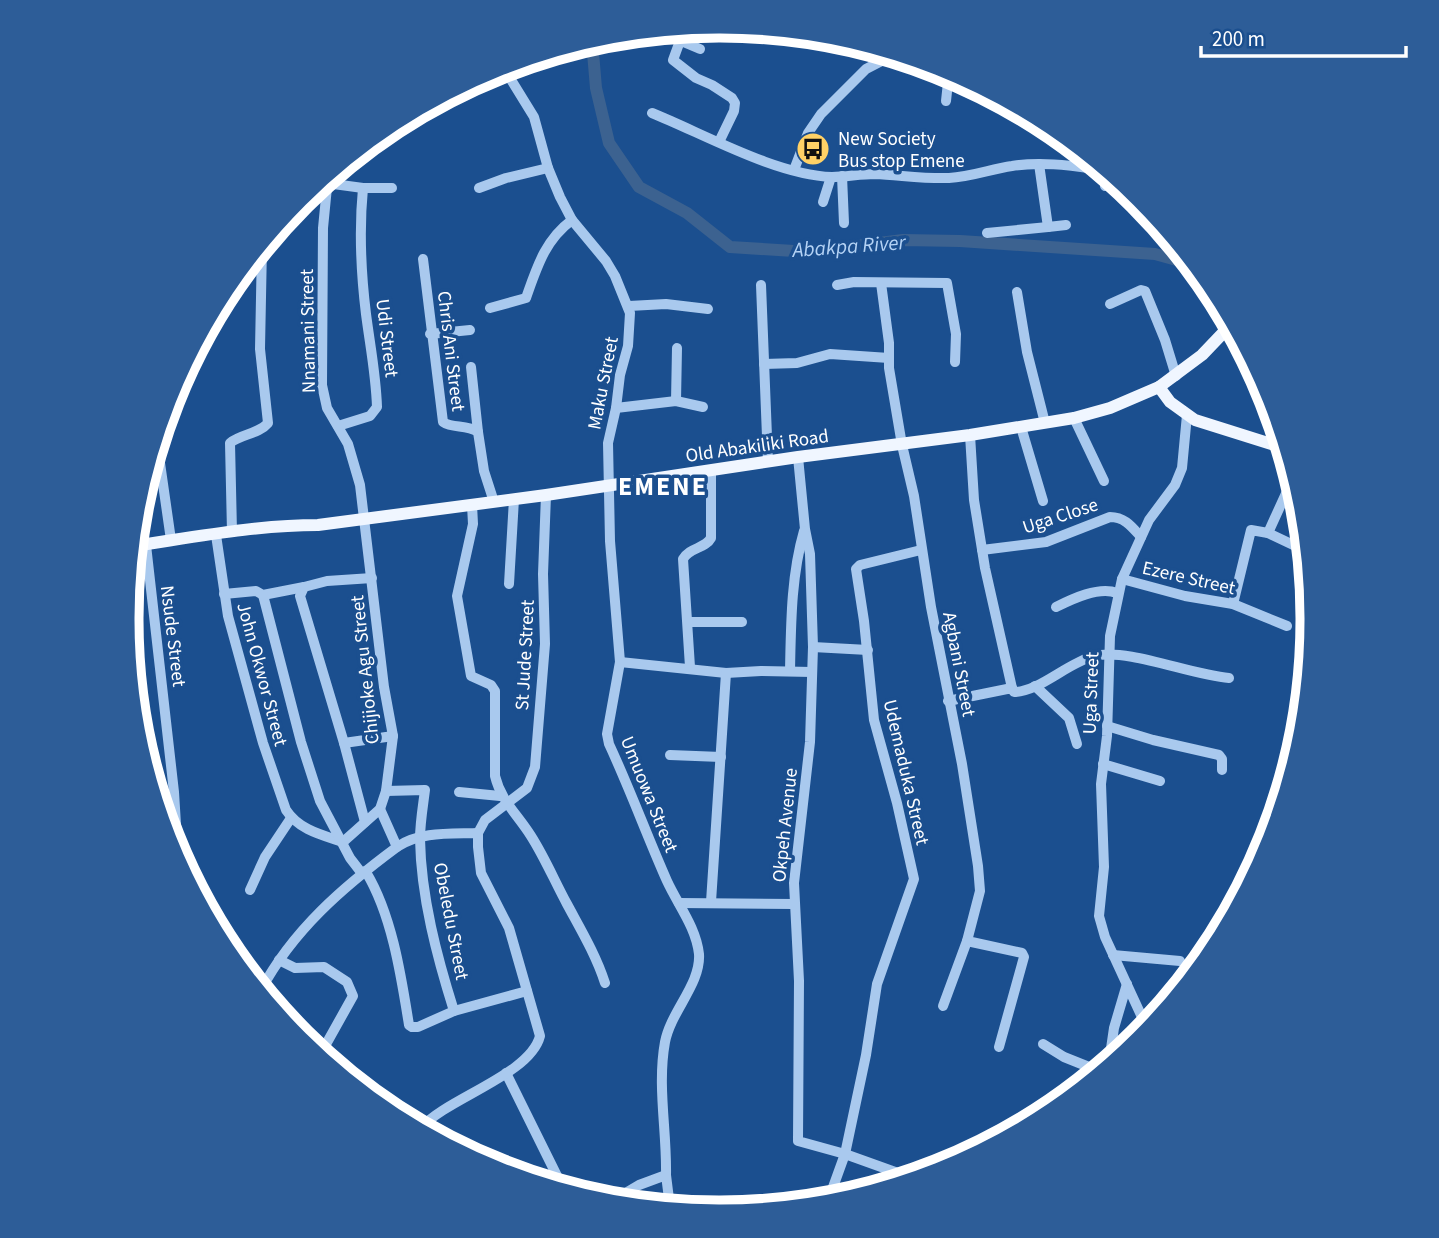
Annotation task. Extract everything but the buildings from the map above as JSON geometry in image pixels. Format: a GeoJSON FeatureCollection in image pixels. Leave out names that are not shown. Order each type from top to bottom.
{"type":"FeatureCollection","features":[{"type":"Feature","properties":{"kind":"main road","name":"Old Abakiliki Road"},"geometry":{"type":"LineString","coordinates":[[144,544],[472,505],[1045,424],[1110,408],[1159,387],[1176,376],[1215,342],[1223,331]]}},
{"type":"Feature","properties":{"kind":"main road"},"geometry":{"type":"LineString","coordinates":[[1159,387],[1171,402],[1187,415],[1203,423],[1273,445]]}},
{"type":"Feature","properties":{"kind":"street"},"geometry":{"type":"LineString","coordinates":[[681,40],[673,60],[696,78],[730,95],[734,103],[734,111],[719,142]]}},
{"type":"Feature","properties":{"kind":"street"},"geometry":{"type":"LineString","coordinates":[[689,40],[700,49]]}},
{"type":"Feature","properties":{"kind":"street"},"geometry":{"type":"LineString","coordinates":[[794,170],[808,133],[821,114],[866,69],[881,61]]}},
{"type":"Feature","properties":{"kind":"street","name":"Maku Street"},"geometry":{"type":"LineString","coordinates":[[510,78],[534,117],[548,168],[572,220],[606,261],[629,306],[630,332],[608,443],[610,486]]}},
{"type":"Feature","properties":{"kind":"street"},"geometry":{"type":"LineString","coordinates":[[946,101],[948,85]]}},
{"type":"Feature","properties":{"kind":"street"},"geometry":{"type":"LineString","coordinates":[[652,113],[794,170],[836,176],[877,174],[948,178],[1014,165],[1084,167]]}},
{"type":"Feature","properties":{"kind":"street"},"geometry":{"type":"LineString","coordinates":[[1039,164],[1048,227]]}},
{"type":"Feature","properties":{"kind":"street"},"geometry":{"type":"LineString","coordinates":[[479,188],[498,180],[548,168]]}},
{"type":"Feature","properties":{"kind":"street"},"geometry":{"type":"LineString","coordinates":[[823,202],[836,176]]}},
{"type":"Feature","properties":{"kind":"street"},"geometry":{"type":"LineString","coordinates":[[836,176],[844,223]]}},
{"type":"Feature","properties":{"kind":"street"},"geometry":{"type":"LineString","coordinates":[[338,182],[363,188],[392,188]]}},
{"type":"Feature","properties":{"kind":"street","name":"Udi Street"},"geometry":{"type":"LineString","coordinates":[[338,426],[370,416],[377,407],[374,360],[366,312],[361,228],[363,188]]}},
{"type":"Feature","properties":{"kind":"street","name":"Nnamani Street"},"geometry":{"type":"LineString","coordinates":[[326,193],[321,304],[322,385],[327,408],[348,444],[354,462],[364,518]]}},
{"type":"Feature","properties":{"kind":"street"},"geometry":{"type":"LineString","coordinates":[[490,308],[526,298],[540,256],[556,234],[572,220]]}},
{"type":"Feature","properties":{"kind":"street"},"geometry":{"type":"LineString","coordinates":[[987,233],[1066,225]]}},
{"type":"Feature","properties":{"kind":"street","name":"Chris Ani Street"},"geometry":{"type":"LineString","coordinates":[[423,259],[430,334],[443,422],[446,425],[466,425],[478,432],[484,471],[494,502]]}},
{"type":"Feature","properties":{"kind":"street"},"geometry":{"type":"LineString","coordinates":[[232,532],[230,443],[264,428],[268,423],[260,349],[262,263]]}},
{"type":"Feature","properties":{"kind":"street"},"geometry":{"type":"LineString","coordinates":[[837,285],[854,282],[947,283],[956,334],[955,362]]}},
{"type":"Feature","properties":{"kind":"street","name":"Agbani Street"},"geometry":{"type":"LineString","coordinates":[[881,283],[902,445],[911,479],[948,701],[962,764],[980,891],[967,941]]}},
{"type":"Feature","properties":{"kind":"street"},"geometry":{"type":"LineString","coordinates":[[761,285],[768,462]]}},
{"type":"Feature","properties":{"kind":"street"},"geometry":{"type":"LineString","coordinates":[[1110,304],[1141,290],[1145,291],[1176,376]]}},
{"type":"Feature","properties":{"kind":"street"},"geometry":{"type":"LineString","coordinates":[[1017,292],[1027,352],[1045,424]]}},
{"type":"Feature","properties":{"kind":"street"},"geometry":{"type":"LineString","coordinates":[[629,306],[676,304],[708,309]]}},
{"type":"Feature","properties":{"kind":"street"},"geometry":{"type":"LineString","coordinates":[[430,334],[470,330]]}},
{"type":"Feature","properties":{"kind":"street"},"geometry":{"type":"LineString","coordinates":[[676,401],[677,348]]}},
{"type":"Feature","properties":{"kind":"street"},"geometry":{"type":"LineString","coordinates":[[764,364],[797,363],[830,354],[889,358]]}},
{"type":"Feature","properties":{"kind":"street"},"geometry":{"type":"LineString","coordinates":[[471,367],[478,432]]}},
{"type":"Feature","properties":{"kind":"street"},"geometry":{"type":"LineString","coordinates":[[616,408],[676,401],[703,407]]}},
{"type":"Feature","properties":{"kind":"street","name":"Uga Street"},"geometry":{"type":"LineString","coordinates":[[1142,1017],[1098,916],[1104,867],[1101,784],[1107,726],[1109,655],[1117,593],[1122,579],[1149,520],[1175,485],[1182,468],[1187,415]]}},
{"type":"Feature","properties":{"kind":"street"},"geometry":{"type":"LineString","coordinates":[[1074,418],[1104,481]]}},
{"type":"Feature","properties":{"kind":"street"},"geometry":{"type":"LineString","coordinates":[[1021,427],[1043,501]]}},
{"type":"Feature","properties":{"kind":"street"},"geometry":{"type":"LineString","coordinates":[[970,435],[974,500],[982,550],[1012,688],[1016,692],[1035,686],[1083,660],[1109,655],[1159,663],[1209,677],[1228,678]]}},
{"type":"Feature","properties":{"kind":"street"},"geometry":{"type":"LineString","coordinates":[[620,662],[690,667],[726,673],[812,672],[810,554],[798,457]]}},
{"type":"Feature","properties":{"kind":"street"},"geometry":{"type":"LineString","coordinates":[[160,464],[172,540]]}},
{"type":"Feature","properties":{"kind":"street"},"geometry":{"type":"LineString","coordinates":[[690,667],[683,559],[688,552],[706,544],[711,537],[711,471]]}},
{"type":"Feature","properties":{"kind":"street","name":"Umuowa Street"},"geometry":{"type":"LineString","coordinates":[[610,486],[610,541],[620,662],[608,722],[609,744],[668,883],[695,937],[699,958],[690,988],[673,1016],[665,1044],[662,1089],[669,1197]]}},
{"type":"Feature","properties":{"kind":"street"},"geometry":{"type":"LineString","coordinates":[[1268,533],[1286,493]]}},
{"type":"Feature","properties":{"kind":"street","name":"St Jude Street"},"geometry":{"type":"LineString","coordinates":[[478,833],[503,799],[527,788],[535,767],[545,644],[543,575],[546,495]]}},
{"type":"Feature","properties":{"kind":"street"},"geometry":{"type":"LineString","coordinates":[[509,584],[513,499]]}},
{"type":"Feature","properties":{"kind":"street"},"geometry":{"type":"LineString","coordinates":[[472,505],[473,524],[458,586],[458,610],[471,676],[491,685],[495,691],[495,776],[503,799],[526,827],[542,856],[594,955],[605,983]]}},
{"type":"Feature","properties":{"kind":"street","name":"Uga Close"},"geometry":{"type":"LineString","coordinates":[[982,550],[1034,545],[1111,517],[1126,521],[1141,537]]}},
{"type":"Feature","properties":{"kind":"street","name":"Chijioke Agu Street"},"geometry":{"type":"LineString","coordinates":[[364,518],[384,687],[393,736],[386,792],[380,810]]}},
{"type":"Feature","properties":{"kind":"street"},"geometry":{"type":"LineString","coordinates":[[790,671],[793,595],[805,529]]}},
{"type":"Feature","properties":{"kind":"street"},"geometry":{"type":"LineString","coordinates":[[1233,604],[1250,532],[1253,530],[1268,533],[1295,546]]}},
{"type":"Feature","properties":{"kind":"street","name":"John Okwor Street"},"geometry":{"type":"LineString","coordinates":[[216,535],[224,594],[263,743],[275,783],[291,818]]}},
{"type":"Feature","properties":{"kind":"street","name":"Udemaduka Street"},"geometry":{"type":"LineString","coordinates":[[833,1188],[845,1154],[866,1055],[877,984],[914,879],[874,720],[856,569],[860,565],[921,550]]}},
{"type":"Feature","properties":{"kind":"street","name":"Nsude Street"},"geometry":{"type":"LineString","coordinates":[[142,562],[169,802]]}},
{"type":"Feature","properties":{"kind":"street"},"geometry":{"type":"LineString","coordinates":[[224,594],[256,591],[263,595],[327,581],[372,578]]}},
{"type":"Feature","properties":{"kind":"street","name":"Ezere Street"},"geometry":{"type":"LineString","coordinates":[[1122,579],[1185,596],[1233,604],[1287,626]]}},
{"type":"Feature","properties":{"kind":"street"},"geometry":{"type":"LineString","coordinates":[[304,587],[300,596],[302,607],[365,822]]}},
{"type":"Feature","properties":{"kind":"street"},"geometry":{"type":"LineString","coordinates":[[1056,607],[1098,592],[1117,593]]}},
{"type":"Feature","properties":{"kind":"street"},"geometry":{"type":"LineString","coordinates":[[263,595],[320,801],[355,864],[360,871],[366,872],[375,887],[391,929],[410,1025],[418,1027],[454,1012],[527,991]]}},
{"type":"Feature","properties":{"kind":"street"},"geometry":{"type":"LineString","coordinates":[[688,622],[742,622]]}},
{"type":"Feature","properties":{"kind":"street"},"geometry":{"type":"LineString","coordinates":[[813,647],[867,650]]}},
{"type":"Feature","properties":{"kind":"street","name":"Okpeh Avenue"},"geometry":{"type":"LineString","coordinates":[[812,672],[810,741],[795,863],[794,904],[799,981],[798,1141],[845,1154]]}},
{"type":"Feature","properties":{"kind":"street"},"geometry":{"type":"LineString","coordinates":[[711,902],[721,757],[722,699],[726,673]]}},
{"type":"Feature","properties":{"kind":"street"},"geometry":{"type":"LineString","coordinates":[[1035,686],[1069,718],[1077,744]]}},
{"type":"Feature","properties":{"kind":"street"},"geometry":{"type":"LineString","coordinates":[[948,701],[1012,688]]}},
{"type":"Feature","properties":{"kind":"street"},"geometry":{"type":"LineString","coordinates":[[1107,726],[1219,755],[1222,758],[1222,770]]}},
{"type":"Feature","properties":{"kind":"street"},"geometry":{"type":"LineString","coordinates":[[344,743],[393,736]]}},
{"type":"Feature","properties":{"kind":"street"},"geometry":{"type":"LineString","coordinates":[[670,755],[721,757]]}},
{"type":"Feature","properties":{"kind":"street"},"geometry":{"type":"LineString","coordinates":[[1103,764],[1160,781]]}},
{"type":"Feature","properties":{"kind":"street","name":"Obeledu Street"},"geometry":{"type":"LineString","coordinates":[[386,792],[425,790],[420,837],[423,879],[454,1012]]}},
{"type":"Feature","properties":{"kind":"street"},"geometry":{"type":"LineString","coordinates":[[459,792],[503,799]]}},
{"type":"Feature","properties":{"kind":"street"},"geometry":{"type":"LineString","coordinates":[[343,842],[380,810],[397,847]]}},
{"type":"Feature","properties":{"kind":"street"},"geometry":{"type":"LineString","coordinates":[[250,890],[265,857],[291,818],[306,829],[343,842]]}},
{"type":"Feature","properties":{"kind":"street"},"geometry":{"type":"LineString","coordinates":[[266,981],[279,960],[312,918],[335,896],[397,847],[420,837],[478,833],[481,873],[509,928],[540,1035],[534,1049],[506,1073],[429,1122]]}},
{"type":"Feature","properties":{"kind":"street"},"geometry":{"type":"LineString","coordinates":[[679,902],[794,904]]}},
{"type":"Feature","properties":{"kind":"street"},"geometry":{"type":"LineString","coordinates":[[943,1006],[967,941],[1024,955],[1015,997],[999,1047]]}},
{"type":"Feature","properties":{"kind":"street"},"geometry":{"type":"LineString","coordinates":[[1113,955],[1180,961]]}},
{"type":"Feature","properties":{"kind":"street"},"geometry":{"type":"LineString","coordinates":[[279,960],[295,968],[324,967],[347,982],[354,996],[326,1045]]}},
{"type":"Feature","properties":{"kind":"street"},"geometry":{"type":"LineString","coordinates":[[1111,1046],[1127,984]]}},
{"type":"Feature","properties":{"kind":"street"},"geometry":{"type":"LineString","coordinates":[[1043,1044],[1064,1057],[1088,1067]]}},
{"type":"Feature","properties":{"kind":"street"},"geometry":{"type":"LineString","coordinates":[[506,1073],[557,1176]]}},
{"type":"Feature","properties":{"kind":"street"},"geometry":{"type":"LineString","coordinates":[[845,1154],[897,1172]]}},
{"type":"Feature","properties":{"kind":"street"},"geometry":{"type":"LineString","coordinates":[[627,1192],[666,1175]]}},
{"type":"Feature","properties":{"kind":"waterway","name":"Abakpa River"},"geometry":{"type":"LineString","coordinates":[[593,53],[596,88],[609,143],[639,187],[687,213],[730,247],[810,252],[903,240],[960,241],[1155,254],[1175,260]]}},
{"type":"Feature","properties":{"kind":"place","name":"New Society Bus stop Emene"},"geometry":{"type":"Point","coordinates":[813,149]}},
{"type":"Feature","properties":{"kind":"district","name":"EMENE"},"geometry":{"type":"Point","coordinates":[663,486]}}]}
